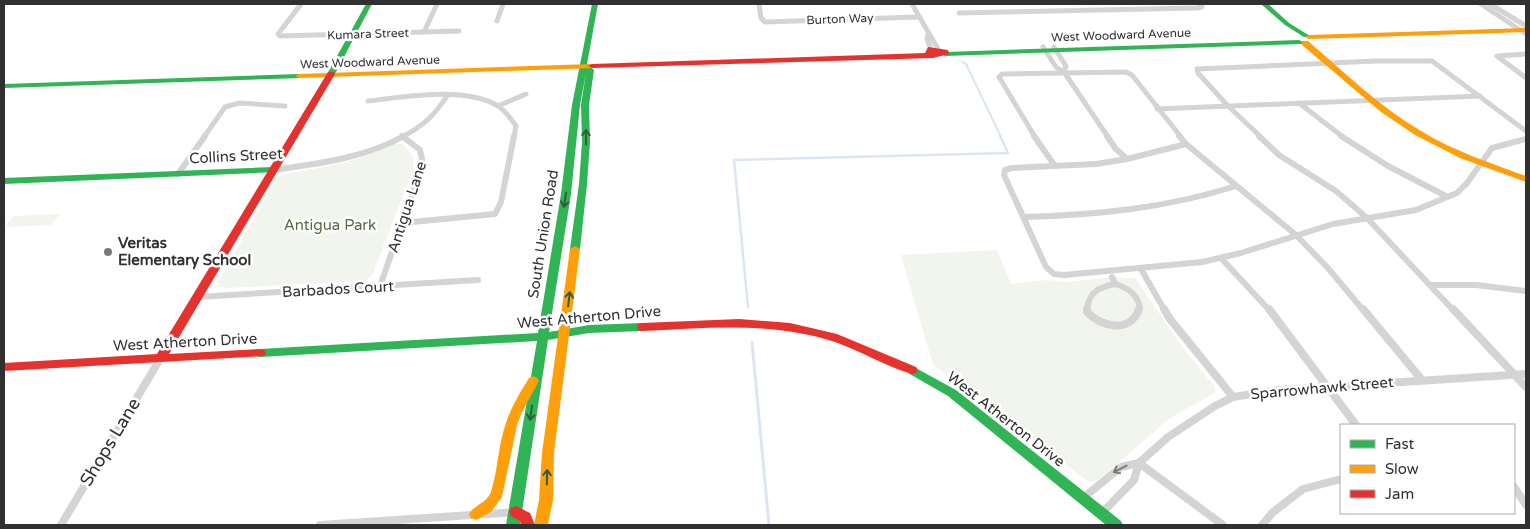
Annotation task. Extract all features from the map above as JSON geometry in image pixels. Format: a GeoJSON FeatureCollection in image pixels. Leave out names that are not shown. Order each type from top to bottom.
{"type":"FeatureCollection","features":[{"type":"Feature","properties":{"kind":"street","name":"Kumara Street"},"geometry":{"type":"LineString","coordinates":[[301,4],[278,34],[280,36],[459,31]]}},
{"type":"Feature","properties":{"kind":"street"},"geometry":{"type":"LineString","coordinates":[[160,358],[330,76],[369,4]]}},
{"type":"Feature","properties":{"kind":"street"},"geometry":{"type":"LineString","coordinates":[[424,32],[437,4]]}},
{"type":"Feature","properties":{"kind":"street"},"geometry":{"type":"LineString","coordinates":[[497,20],[503,4]]}},
{"type":"Feature","properties":{"kind":"street","name":"South Union Road"},"geometry":{"type":"LineString","coordinates":[[513,525],[566,194],[576,105],[582,71],[585,66],[595,4]]}},
{"type":"Feature","properties":{"kind":"street","name":"Burton Way"},"geometry":{"type":"LineString","coordinates":[[758,4],[763,20],[918,17]]}},
{"type":"Feature","properties":{"kind":"street"},"geometry":{"type":"LineString","coordinates":[[912,4],[928,34],[927,39],[936,51]]}},
{"type":"Feature","properties":{"kind":"street"},"geometry":{"type":"LineString","coordinates":[[1033,4],[1038,12]]}},
{"type":"Feature","properties":{"kind":"street"},"geometry":{"type":"LineString","coordinates":[[1264,4],[1331,60],[1330,63],[1372,100],[1406,126],[1480,164],[1526,179]]}},
{"type":"Feature","properties":{"kind":"street"},"geometry":{"type":"LineString","coordinates":[[959,14],[1197,8],[1201,5]]}},
{"type":"Feature","properties":{"kind":"street"},"geometry":{"type":"LineString","coordinates":[[1486,5],[1496,7],[1525,31]]}},
{"type":"Feature","properties":{"kind":"street"},"geometry":{"type":"LineString","coordinates":[[1486,5],[1525,31]]}},
{"type":"Feature","properties":{"kind":"street","name":"West Woodward Avenue"},"geometry":{"type":"LineString","coordinates":[[4,86],[330,76],[936,51],[1050,49],[1525,31]]}},
{"type":"Feature","properties":{"kind":"street"},"geometry":{"type":"LineString","coordinates":[[1050,49],[1056,67],[1064,72],[1115,148],[1127,159]]}},
{"type":"Feature","properties":{"kind":"street"},"geometry":{"type":"LineString","coordinates":[[1050,49],[1066,66],[1064,72]]}},
{"type":"Feature","properties":{"kind":"street"},"geometry":{"type":"LineString","coordinates":[[1526,54],[1497,56],[1526,78]]}},
{"type":"Feature","properties":{"kind":"street"},"geometry":{"type":"LineString","coordinates":[[1526,131],[1432,61],[1197,69],[1198,73],[1228,106],[1279,155],[1336,191],[1366,218],[1526,387]]}},
{"type":"Feature","properties":{"kind":"street","name":"South Union Road"},"geometry":{"type":"LineString","coordinates":[[541,525],[546,500],[548,453],[585,162],[585,105],[590,70],[585,66]]}},
{"type":"Feature","properties":{"kind":"street"},"geometry":{"type":"LineString","coordinates":[[1055,166],[1039,144],[999,77],[1002,74],[1064,72],[1126,72],[1132,75],[1186,144],[1296,235],[1342,284],[1422,380]]}},
{"type":"Feature","properties":{"kind":"street"},"geometry":{"type":"LineString","coordinates":[[498,106],[526,94]]}},
{"type":"Feature","properties":{"kind":"street"},"geometry":{"type":"LineString","coordinates":[[368,101],[447,96],[479,99],[498,106],[516,126],[501,202],[495,214],[402,224]]}},
{"type":"Feature","properties":{"kind":"street","name":"Collins Street"},"geometry":{"type":"LineString","coordinates":[[4,181],[274,170],[319,164],[364,152],[416,130],[434,117],[447,96]]}},
{"type":"Feature","properties":{"kind":"street"},"geometry":{"type":"LineString","coordinates":[[1157,109],[1480,96]]}},
{"type":"Feature","properties":{"kind":"street"},"geometry":{"type":"LineString","coordinates":[[178,174],[225,107],[239,103],[285,106]]}},
{"type":"Feature","properties":{"kind":"street"},"geometry":{"type":"LineString","coordinates":[[1299,104],[1340,137],[1369,156],[1446,196]]}},
{"type":"Feature","properties":{"kind":"street","name":"Antigua Lane"},"geometry":{"type":"LineString","coordinates":[[380,286],[422,170],[423,153],[418,145],[402,136]]}},
{"type":"Feature","properties":{"kind":"street"},"geometry":{"type":"LineString","coordinates":[[1186,144],[1127,159],[1096,164],[1012,168],[1005,170],[1004,175],[1046,268],[1054,274],[1064,275],[1141,269],[1221,258],[1260,248],[1333,224],[1416,210],[1457,193],[1467,183],[1492,148],[1526,139]]}},
{"type":"Feature","properties":{"kind":"street"},"geometry":{"type":"LineString","coordinates":[[1024,217],[1058,216],[1166,206],[1236,186]]}},
{"type":"Feature","properties":{"kind":"street"},"geometry":{"type":"LineString","coordinates":[[1221,258],[1276,317],[1355,424]]}},
{"type":"Feature","properties":{"kind":"street"},"geometry":{"type":"LineString","coordinates":[[1141,269],[1170,319],[1233,398]]}},
{"type":"Feature","properties":{"kind":"street","name":"Barbados Court"},"geometry":{"type":"LineString","coordinates":[[197,297],[478,280]]}},
{"type":"Feature","properties":{"kind":"street"},"geometry":{"type":"LineString","coordinates":[[1135,294],[1140,307],[1133,320],[1124,325],[1111,326],[1096,321],[1087,312],[1086,301],[1092,292],[1114,281],[1127,287],[1135,294],[1145,293]]}},
{"type":"Feature","properties":{"kind":"street"},"geometry":{"type":"LineString","coordinates":[[1431,285],[1476,285],[1526,291]]}},
{"type":"Feature","properties":{"kind":"street","name":"West Atherton Drive"},"geometry":{"type":"LineString","coordinates":[[4,367],[542,337],[589,329],[739,323],[790,327],[837,338],[902,364],[952,393],[1116,525]]}},
{"type":"Feature","properties":{"kind":"street","name":"Shops Lane"},"geometry":{"type":"LineString","coordinates":[[61,525],[160,358]]}},
{"type":"Feature","properties":{"kind":"street","name":"Sparrowhawk Street"},"geometry":{"type":"LineString","coordinates":[[1139,463],[1168,437],[1216,406],[1233,398],[1279,390],[1526,374]]}},
{"type":"Feature","properties":{"kind":"street"},"geometry":{"type":"LineString","coordinates":[[476,514],[486,508],[496,497],[516,411],[536,376]]}},
{"type":"Feature","properties":{"kind":"street"},"geometry":{"type":"LineString","coordinates":[[1102,513],[1134,480],[1139,463]]}},
{"type":"Feature","properties":{"kind":"street"},"geometry":{"type":"LineString","coordinates":[[1083,498],[1121,467],[1139,463],[1223,525]]}},
{"type":"Feature","properties":{"kind":"street"},"geometry":{"type":"LineString","coordinates":[[1262,525],[1272,513],[1303,489],[1340,479]]}},
{"type":"Feature","properties":{"kind":"street"},"geometry":{"type":"LineString","coordinates":[[1515,488],[1526,504]]}},
{"type":"Feature","properties":{"kind":"street"},"geometry":{"type":"LineString","coordinates":[[320,525],[516,512],[525,517],[528,525]]}},
{"type":"Feature","properties":{"kind":"green space","name":"Antigua Park"},"geometry":{"type":"Polygon","coordinates":[[[393,144],[403,144],[413,157],[413,171],[372,275],[365,281],[226,288],[216,286],[277,177],[292,172],[348,161],[393,144]]]}},
{"type":"Feature","properties":{"kind":"green space"},"geometry":{"type":"Polygon","coordinates":[[[60,214],[51,225],[4,227],[14,216],[60,214]]]}},
{"type":"Feature","properties":{"kind":"green space"},"geometry":{"type":"Polygon","coordinates":[[[997,250],[1011,284],[1047,280],[1064,282],[1115,277],[1135,278],[1183,348],[1214,386],[1216,392],[1170,418],[1097,481],[1090,482],[1083,478],[998,410],[933,365],[901,255],[997,250]]]}},
{"type":"Feature","properties":{"kind":"waterway"},"geometry":{"type":"LineString","coordinates":[[962,62],[966,64],[1001,137]]}},
{"type":"Feature","properties":{"kind":"waterway"},"geometry":{"type":"LineString","coordinates":[[748,307],[734,160],[1008,153],[1000,136]]}},
{"type":"Feature","properties":{"kind":"waterway"},"geometry":{"type":"LineString","coordinates":[[752,342],[769,525]]}},
{"type":"Feature","properties":{"kind":"traffic: fast"},"geometry":{"type":"LineString","coordinates":[[331,74],[369,4]]}},
{"type":"Feature","properties":{"kind":"traffic: fast"},"geometry":{"type":"LineString","coordinates":[[513,525],[566,194],[576,105],[595,4]]}},
{"type":"Feature","properties":{"kind":"traffic: fast"},"geometry":{"type":"LineString","coordinates":[[1264,4],[1287,24],[1306,36]]}},
{"type":"Feature","properties":{"kind":"traffic: fast"},"geometry":{"type":"LineString","coordinates":[[945,54],[1299,42]]}},
{"type":"Feature","properties":{"kind":"traffic: fast"},"geometry":{"type":"LineString","coordinates":[[575,249],[583,184],[586,142],[585,105],[590,70],[585,66]]}},
{"type":"Feature","properties":{"kind":"traffic: fast"},"geometry":{"type":"LineString","coordinates":[[4,86],[299,76]]}},
{"type":"Feature","properties":{"kind":"traffic: fast"},"geometry":{"type":"LineString","coordinates":[[4,181],[273,170]]}},
{"type":"Feature","properties":{"kind":"traffic: fast"},"geometry":{"type":"LineString","coordinates":[[260,353],[542,337],[589,329],[642,327]]}},
{"type":"Feature","properties":{"kind":"traffic: fast"},"geometry":{"type":"LineString","coordinates":[[912,370],[952,393],[1116,525]]}},
{"type":"Feature","properties":{"kind":"traffic: slow"},"geometry":{"type":"LineString","coordinates":[[1309,37],[1526,30]]}},
{"type":"Feature","properties":{"kind":"traffic: slow"},"geometry":{"type":"LineString","coordinates":[[1305,43],[1384,110],[1418,133],[1463,156],[1526,179]]}},
{"type":"Feature","properties":{"kind":"traffic: slow"},"geometry":{"type":"LineString","coordinates":[[299,76],[592,66]]}},
{"type":"Feature","properties":{"kind":"traffic: slow"},"geometry":{"type":"LineString","coordinates":[[541,525],[546,500],[548,453],[575,249]]}},
{"type":"Feature","properties":{"kind":"traffic: slow"},"geometry":{"type":"LineString","coordinates":[[476,514],[486,508],[496,497],[511,425],[516,411],[533,381]]}},
{"type":"Feature","properties":{"kind":"traffic: jam"},"geometry":{"type":"LineString","coordinates":[[931,49],[945,52],[945,54],[933,56],[928,52],[931,49]]}},
{"type":"Feature","properties":{"kind":"traffic: jam"},"geometry":{"type":"LineString","coordinates":[[592,66],[930,55]]}},
{"type":"Feature","properties":{"kind":"traffic: jam"},"geometry":{"type":"LineString","coordinates":[[160,359],[331,74]]}},
{"type":"Feature","properties":{"kind":"traffic: jam"},"geometry":{"type":"LineString","coordinates":[[642,327],[739,323],[790,327],[837,338],[912,370]]}},
{"type":"Feature","properties":{"kind":"traffic: jam"},"geometry":{"type":"LineString","coordinates":[[4,367],[260,353]]}},
{"type":"Feature","properties":{"kind":"traffic: jam"},"geometry":{"type":"LineString","coordinates":[[516,512],[525,517],[528,525]]}},
{"type":"Feature","properties":{"kind":"place","name":"Veritas Elementary School"},"geometry":{"type":"Point","coordinates":[108,252]}}]}
